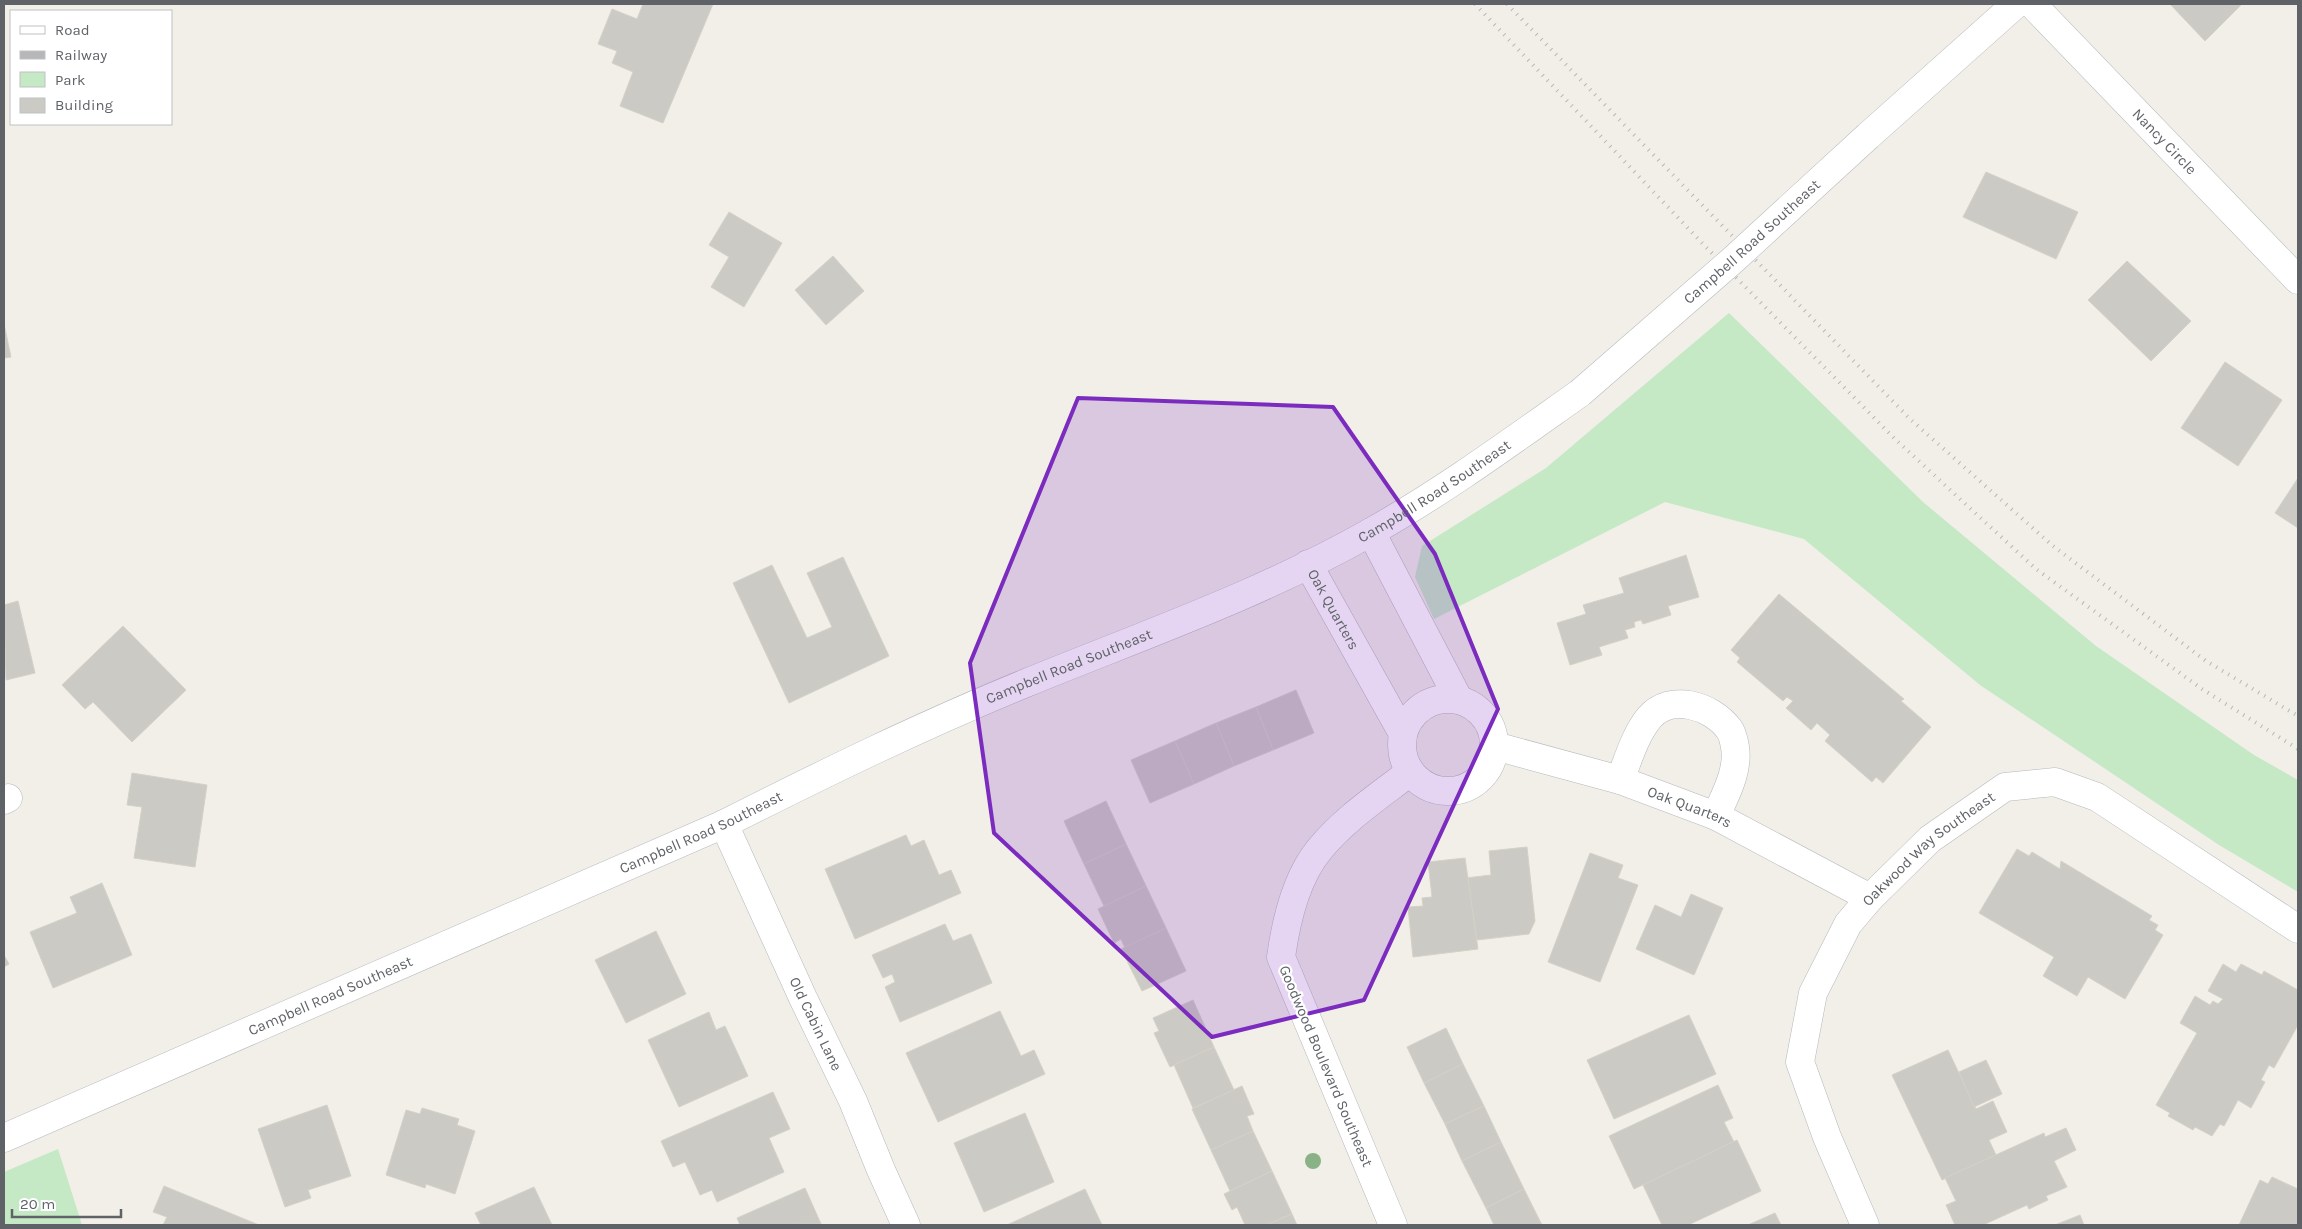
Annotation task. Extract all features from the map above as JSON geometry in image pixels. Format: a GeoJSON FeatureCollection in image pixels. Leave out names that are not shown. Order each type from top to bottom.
{"type":"FeatureCollection","features":[{"type":"Feature","properties":{"kind":"street","name":"Campbell Road Southeast"},"geometry":{"type":"LineString","coordinates":[[4,1138],[724,824],[840,765],[1022,685],[1221,604],[1308,564],[1371,532],[1458,479],[1580,393],[1734,259],[2016,4]]}},
{"type":"Feature","properties":{"kind":"street","name":"Nancy Circle"},"geometry":{"type":"LineString","coordinates":[[2032,4],[2298,280]]}},
{"type":"Feature","properties":{"kind":"street"},"geometry":{"type":"LineString","coordinates":[[1371,532],[1459,700]]}},
{"type":"Feature","properties":{"kind":"street","name":"Oak Quarters"},"geometry":{"type":"LineString","coordinates":[[1308,564],[1403,734],[1401,744],[1404,759],[1410,772]]}},
{"type":"Feature","properties":{"kind":"street"},"geometry":{"type":"LineString","coordinates":[[1403,734],[1410,718],[1419,708],[1445,698],[1459,700],[1474,706],[1485,717],[1493,731],[1495,746],[1492,763],[1483,777],[1470,787],[1453,792],[1437,791],[1422,784],[1410,772]]}},
{"type":"Feature","properties":{"kind":"street"},"geometry":{"type":"LineString","coordinates":[[1620,780],[1636,739],[1650,717],[1664,707],[1682,702],[1701,708],[1717,717],[1730,730],[1735,748],[1735,766],[1716,816]]}},
{"type":"Feature","properties":{"kind":"street","name":"Oak Quarters"},"geometry":{"type":"LineString","coordinates":[[1495,746],[1620,780],[1716,816],[1870,898]]}},
{"type":"Feature","properties":{"kind":"street","name":"Goodwood Boulevard Southeast"},"geometry":{"type":"LineString","coordinates":[[1393,1225],[1281,957],[1284,936],[1301,881],[1319,850],[1355,815],[1410,772]]}},
{"type":"Feature","properties":{"kind":"street","name":"Oakwood Way Southeast"},"geometry":{"type":"LineString","coordinates":[[1865,1225],[1827,1138],[1800,1062],[1813,993],[1848,924],[1870,898],[1930,839],[2005,787],[2055,782],[2097,798],[2298,930]]}},
{"type":"Feature","properties":{"kind":"street","name":"Old Cabin Lane"},"geometry":{"type":"LineString","coordinates":[[724,824],[802,998],[854,1101],[880,1170],[906,1225]]}},
{"type":"Feature","properties":{"kind":"highlighted area"},"geometry":{"type":"Polygon","coordinates":[[[1078,398],[1333,407],[1435,554],[1498,709],[1364,1000],[1212,1037],[994,833],[970,663],[1078,398]]]}},
{"type":"Feature","properties":{"kind":"green space"},"geometry":{"type":"Polygon","coordinates":[[[1729,313],[1923,502],[2096,646],[2254,755],[2298,780],[2298,892],[2219,845],[1980,685],[1804,539],[1665,502],[1434,619],[1415,577],[1422,546],[1546,468],[1729,313]]]}},
{"type":"Feature","properties":{"kind":"green space"},"geometry":{"type":"Polygon","coordinates":[[[58,1149],[82,1225],[4,1225],[4,1172],[58,1149]]]}},
{"type":"Feature","properties":{"kind":"building"},"geometry":{"type":"Polygon","coordinates":[[[643,4],[713,4],[663,123],[620,106],[633,72],[612,63],[617,51],[598,44],[612,9],[637,19],[643,4]]]}},
{"type":"Feature","properties":{"kind":"building"},"geometry":{"type":"Polygon","coordinates":[[[2170,4],[2242,4],[2205,41],[2170,4]]]}},
{"type":"Feature","properties":{"kind":"building"},"geometry":{"type":"Polygon","coordinates":[[[1986,172],[2078,212],[2056,259],[1963,217],[1986,172]]]}},
{"type":"Feature","properties":{"kind":"building"},"geometry":{"type":"Polygon","coordinates":[[[729,212],[782,243],[744,307],[711,287],[729,257],[709,245],[729,212]]]}},
{"type":"Feature","properties":{"kind":"building"},"geometry":{"type":"Polygon","coordinates":[[[833,256],[864,291],[826,325],[795,290],[833,256]]]}},
{"type":"Feature","properties":{"kind":"building"},"geometry":{"type":"Polygon","coordinates":[[[2127,261],[2191,321],[2151,361],[2088,300],[2127,261]]]}},
{"type":"Feature","properties":{"kind":"building"},"geometry":{"type":"Polygon","coordinates":[[[4,324],[11,357],[4,358],[4,324]]]}},
{"type":"Feature","properties":{"kind":"building"},"geometry":{"type":"Polygon","coordinates":[[[2225,362],[2282,400],[2238,466],[2181,428],[2225,362]]]}},
{"type":"Feature","properties":{"kind":"building"},"geometry":{"type":"Polygon","coordinates":[[[2298,478],[2298,528],[2275,513],[2298,478]]]}},
{"type":"Feature","properties":{"kind":"building"},"geometry":{"type":"Polygon","coordinates":[[[1686,555],[1699,597],[1668,606],[1671,615],[1643,624],[1641,620],[1634,622],[1635,627],[1625,630],[1628,638],[1599,647],[1602,655],[1570,665],[1557,623],[1586,614],[1583,605],[1624,593],[1619,578],[1686,555]]]}},
{"type":"Feature","properties":{"kind":"building"},"geometry":{"type":"Polygon","coordinates":[[[843,557],[889,656],[789,703],[733,583],[772,565],[807,638],[832,627],[807,573],[843,557]]]}},
{"type":"Feature","properties":{"kind":"building"},"geometry":{"type":"Polygon","coordinates":[[[1779,594],[1904,699],[1901,701],[1931,727],[1883,783],[1876,777],[1872,782],[1825,741],[1830,735],[1817,723],[1811,730],[1786,708],[1793,701],[1787,697],[1783,701],[1737,662],[1740,658],[1731,650],[1779,594]]]}},
{"type":"Feature","properties":{"kind":"building"},"geometry":{"type":"Polygon","coordinates":[[[18,601],[35,673],[6,680],[4,605],[18,601]]]}},
{"type":"Feature","properties":{"kind":"building"},"geometry":{"type":"Polygon","coordinates":[[[123,626],[186,690],[132,742],[93,702],[85,709],[62,685],[123,626]]]}},
{"type":"Feature","properties":{"kind":"building"},"geometry":{"type":"Polygon","coordinates":[[[1296,690],[1314,733],[1273,750],[1256,707],[1296,690]]]}},
{"type":"Feature","properties":{"kind":"building"},"geometry":{"type":"Polygon","coordinates":[[[1256,707],[1273,750],[1234,766],[1216,723],[1256,707]]]}},
{"type":"Feature","properties":{"kind":"building"},"geometry":{"type":"Polygon","coordinates":[[[1216,723],[1234,766],[1194,784],[1175,741],[1216,723]]]}},
{"type":"Feature","properties":{"kind":"building"},"geometry":{"type":"Polygon","coordinates":[[[1175,741],[1194,784],[1150,803],[1131,760],[1175,741]]]}},
{"type":"Feature","properties":{"kind":"building"},"geometry":{"type":"Polygon","coordinates":[[[132,773],[207,785],[195,867],[134,858],[142,807],[127,805],[132,773]]]}},
{"type":"Feature","properties":{"kind":"building"},"geometry":{"type":"Polygon","coordinates":[[[1106,801],[1126,844],[1084,864],[1064,821],[1106,801]]]}},
{"type":"Feature","properties":{"kind":"building"},"geometry":{"type":"Polygon","coordinates":[[[906,835],[911,846],[924,840],[939,875],[951,870],[961,893],[855,939],[825,869],[906,835]]]}},
{"type":"Feature","properties":{"kind":"building"},"geometry":{"type":"Polygon","coordinates":[[[1126,844],[1146,886],[1104,906],[1084,864],[1126,844]]]}},
{"type":"Feature","properties":{"kind":"building"},"geometry":{"type":"Polygon","coordinates":[[[1527,847],[1535,921],[1529,934],[1477,940],[1466,878],[1491,875],[1489,851],[1527,847]]]}},
{"type":"Feature","properties":{"kind":"building"},"geometry":{"type":"Polygon","coordinates":[[[2017,849],[2029,856],[2032,852],[2060,869],[2061,861],[2152,916],[2149,920],[2158,925],[2155,930],[2163,935],[2125,999],[2088,977],[2077,996],[2043,976],[2054,957],[1979,913],[2017,849]]]}},
{"type":"Feature","properties":{"kind":"building"},"geometry":{"type":"Polygon","coordinates":[[[1590,853],[1623,865],[1618,878],[1638,885],[1600,982],[1548,962],[1590,853]]]}},
{"type":"Feature","properties":{"kind":"building"},"geometry":{"type":"Polygon","coordinates":[[[1465,858],[1478,949],[1413,957],[1408,907],[1423,906],[1422,898],[1432,897],[1428,862],[1465,858]]]}},
{"type":"Feature","properties":{"kind":"building"},"geometry":{"type":"Polygon","coordinates":[[[102,883],[132,955],[53,988],[30,932],[77,913],[70,897],[102,883]]]}},
{"type":"Feature","properties":{"kind":"building"},"geometry":{"type":"Polygon","coordinates":[[[1146,886],[1166,928],[1125,948],[1121,939],[1114,943],[1098,909],[1146,886]]]}},
{"type":"Feature","properties":{"kind":"building"},"geometry":{"type":"Polygon","coordinates":[[[1691,894],[1723,908],[1694,975],[1636,949],[1655,905],[1681,917],[1691,894]]]}},
{"type":"Feature","properties":{"kind":"building"},"geometry":{"type":"Polygon","coordinates":[[[945,924],[953,941],[971,934],[992,983],[900,1022],[885,987],[895,982],[892,974],[883,978],[872,955],[945,924]]]}},
{"type":"Feature","properties":{"kind":"building"},"geometry":{"type":"Polygon","coordinates":[[[1166,928],[1186,971],[1142,991],[1121,949],[1166,928]]]}},
{"type":"Feature","properties":{"kind":"building"},"geometry":{"type":"Polygon","coordinates":[[[656,931],[686,994],[626,1023],[595,960],[656,931]]]}},
{"type":"Feature","properties":{"kind":"building"},"geometry":{"type":"Polygon","coordinates":[[[4,955],[9,964],[4,967],[4,955]]]}},
{"type":"Feature","properties":{"kind":"building"},"geometry":{"type":"Polygon","coordinates":[[[2223,964],[2236,972],[2241,964],[2262,975],[2264,971],[2298,990],[2298,1025],[2274,1068],[2269,1065],[2261,1080],[2265,1082],[2251,1108],[2238,1100],[2224,1126],[2220,1124],[2212,1136],[2195,1127],[2193,1130],[2168,1116],[2170,1113],[2156,1105],[2197,1033],[2180,1023],[2195,996],[2210,1005],[2213,1001],[2218,1004],[2223,999],[2208,991],[2223,964]]]}},
{"type":"Feature","properties":{"kind":"building"},"geometry":{"type":"Polygon","coordinates":[[[1193,1000],[1214,1047],[1170,1067],[1154,1033],[1159,1031],[1153,1018],[1193,1000]]]}},
{"type":"Feature","properties":{"kind":"building"},"geometry":{"type":"Polygon","coordinates":[[[1000,1011],[1021,1056],[1034,1050],[1045,1074],[938,1122],[906,1053],[1000,1011]]]}},
{"type":"Feature","properties":{"kind":"building"},"geometry":{"type":"Polygon","coordinates":[[[709,1012],[716,1030],[725,1026],[748,1076],[679,1107],[648,1040],[709,1012]]]}},
{"type":"Feature","properties":{"kind":"building"},"geometry":{"type":"Polygon","coordinates":[[[1689,1015],[1716,1074],[1614,1119],[1587,1060],[1689,1015]]]}},
{"type":"Feature","properties":{"kind":"building"},"geometry":{"type":"Polygon","coordinates":[[[1446,1028],[1463,1064],[1424,1083],[1407,1047],[1446,1028]]]}},
{"type":"Feature","properties":{"kind":"building"},"geometry":{"type":"Polygon","coordinates":[[[1214,1047],[1234,1090],[1193,1108],[1174,1065],[1214,1047]]]}},
{"type":"Feature","properties":{"kind":"building"},"geometry":{"type":"Polygon","coordinates":[[[1948,1050],[1976,1109],[1993,1101],[2007,1132],[1989,1140],[1996,1155],[1942,1180],[1892,1075],[1948,1050]]]}},
{"type":"Feature","properties":{"kind":"building"},"geometry":{"type":"Polygon","coordinates":[[[1986,1060],[2002,1094],[1974,1107],[1959,1072],[1986,1060]]]}},
{"type":"Feature","properties":{"kind":"building"},"geometry":{"type":"Polygon","coordinates":[[[1463,1064],[1484,1106],[1445,1124],[1424,1083],[1463,1064]]]}},
{"type":"Feature","properties":{"kind":"building"},"geometry":{"type":"Polygon","coordinates":[[[1718,1085],[1733,1118],[1724,1122],[1734,1142],[1634,1189],[1609,1136],[1718,1085]]]}},
{"type":"Feature","properties":{"kind":"building"},"geometry":{"type":"Polygon","coordinates":[[[1242,1086],[1254,1114],[1247,1116],[1253,1131],[1211,1150],[1192,1109],[1242,1086]]]}},
{"type":"Feature","properties":{"kind":"building"},"geometry":{"type":"Polygon","coordinates":[[[773,1092],[790,1129],[769,1138],[784,1172],[717,1202],[712,1190],[700,1195],[685,1162],[673,1167],[661,1141],[773,1092]]]}},
{"type":"Feature","properties":{"kind":"building"},"geometry":{"type":"Polygon","coordinates":[[[327,1105],[351,1176],[308,1190],[311,1198],[285,1207],[258,1129],[327,1105]]]}},
{"type":"Feature","properties":{"kind":"building"},"geometry":{"type":"Polygon","coordinates":[[[1484,1106],[1501,1142],[1462,1161],[1445,1124],[1484,1106]]]}},
{"type":"Feature","properties":{"kind":"building"},"geometry":{"type":"Polygon","coordinates":[[[422,1108],[459,1119],[457,1125],[475,1131],[455,1194],[426,1184],[425,1188],[386,1175],[406,1110],[420,1114],[422,1108]]]}},
{"type":"Feature","properties":{"kind":"building"},"geometry":{"type":"Polygon","coordinates":[[[1025,1113],[1054,1182],[984,1212],[954,1143],[1025,1113]]]}},
{"type":"Feature","properties":{"kind":"building"},"geometry":{"type":"Polygon","coordinates":[[[2066,1128],[2076,1150],[2054,1161],[2067,1187],[2046,1196],[2048,1200],[2029,1209],[2027,1205],[1983,1225],[1955,1225],[1946,1205],[1956,1201],[1945,1178],[2044,1133],[2045,1137],[2066,1128]]]}},
{"type":"Feature","properties":{"kind":"building"},"geometry":{"type":"Polygon","coordinates":[[[1253,1131],[1272,1171],[1230,1191],[1211,1150],[1253,1131]]]}},
{"type":"Feature","properties":{"kind":"building"},"geometry":{"type":"Polygon","coordinates":[[[1737,1140],[1761,1191],[1688,1225],[1662,1225],[1643,1185],[1737,1140]]]}},
{"type":"Feature","properties":{"kind":"building"},"geometry":{"type":"Polygon","coordinates":[[[1501,1142],[1524,1189],[1486,1208],[1462,1161],[1501,1142]]]}},
{"type":"Feature","properties":{"kind":"building"},"geometry":{"type":"Polygon","coordinates":[[[1272,1171],[1292,1214],[1266,1225],[1245,1225],[1237,1207],[1232,1210],[1224,1194],[1272,1171]]]}},
{"type":"Feature","properties":{"kind":"building"},"geometry":{"type":"Polygon","coordinates":[[[2272,1177],[2298,1189],[2298,1225],[2239,1225],[2260,1180],[2268,1184],[2272,1177]]]}},
{"type":"Feature","properties":{"kind":"building"},"geometry":{"type":"Polygon","coordinates":[[[164,1186],[259,1225],[163,1225],[167,1217],[153,1212],[164,1186]]]}},
{"type":"Feature","properties":{"kind":"building"},"geometry":{"type":"Polygon","coordinates":[[[534,1187],[552,1225],[481,1225],[475,1213],[534,1187]]]}},
{"type":"Feature","properties":{"kind":"building"},"geometry":{"type":"Polygon","coordinates":[[[805,1188],[821,1224],[740,1225],[737,1218],[805,1188]]]}},
{"type":"Feature","properties":{"kind":"building"},"geometry":{"type":"Polygon","coordinates":[[[1085,1189],[1102,1225],[1007,1225],[1085,1189]]]}},
{"type":"Feature","properties":{"kind":"building"},"geometry":{"type":"Polygon","coordinates":[[[1524,1189],[1542,1225],[1494,1225],[1486,1208],[1524,1189]]]}},
{"type":"Feature","properties":{"kind":"building"},"geometry":{"type":"Polygon","coordinates":[[[1775,1213],[1781,1225],[1748,1225],[1775,1213]]]}},
{"type":"Feature","properties":{"kind":"building"},"geometry":{"type":"Polygon","coordinates":[[[1292,1214],[1297,1225],[1266,1225],[1292,1214]]]}},
{"type":"Feature","properties":{"kind":"building"},"geometry":{"type":"Polygon","coordinates":[[[2080,1215],[2084,1225],[2055,1225],[2080,1215]]]}},
{"type":"Feature","properties":{"kind":"railway"},"geometry":{"type":"LineString","coordinates":[[1475,4],[1703,244],[1896,440],[2036,569],[2202,689],[2298,749]]}},
{"type":"Feature","properties":{"kind":"railway"},"geometry":{"type":"LineString","coordinates":[[1507,4],[1910,419],[2053,546],[2206,661],[2298,716]]}}]}
